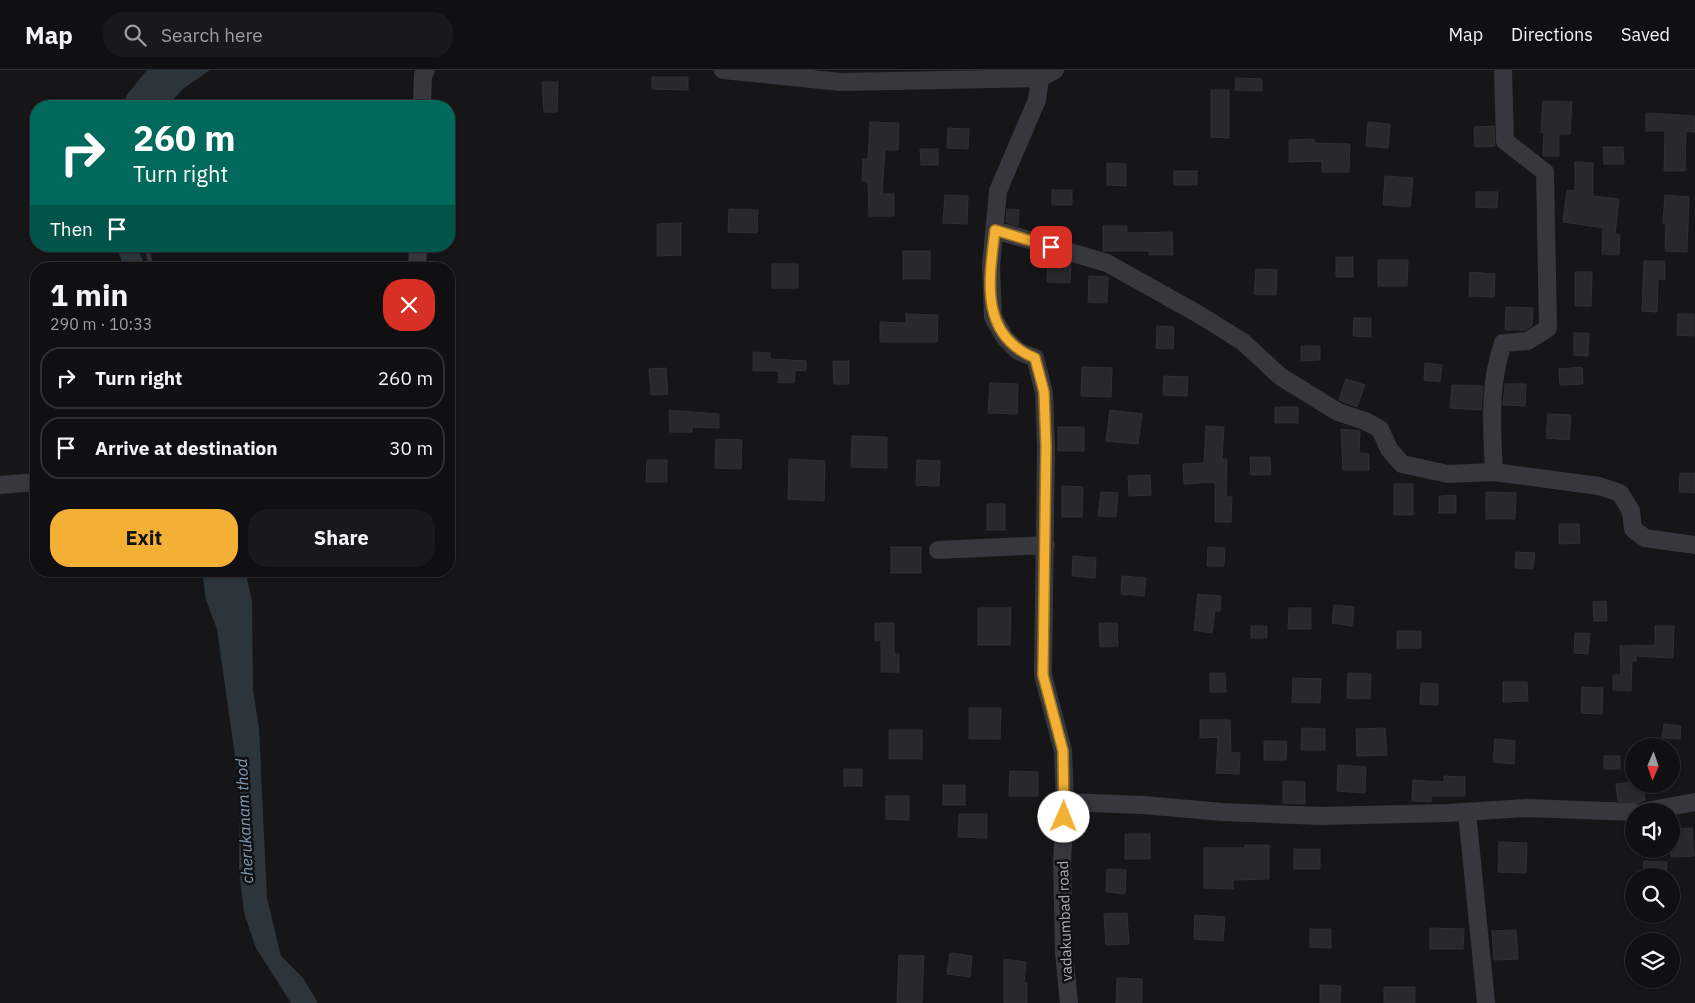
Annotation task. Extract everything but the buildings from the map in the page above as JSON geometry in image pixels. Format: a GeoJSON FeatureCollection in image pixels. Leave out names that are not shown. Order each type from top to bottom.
{"type":"FeatureCollection","features":[{"type":"Feature","properties":{"kind":"street"},"geometry":{"type":"LineString","coordinates":[[422,100],[422,75],[426,70]]}},
{"type":"Feature","properties":{"kind":"street","name":"vadakumbad road"},"geometry":{"type":"LineString","coordinates":[[723,70],[841,82],[1047,74],[998,191],[991,266],[993,317],[1005,338],[1018,351],[1035,358],[1044,392],[1046,545],[1042,624],[1043,675],[1063,751],[1065,802],[1062,871],[1064,953],[1069,1003]]}},
{"type":"Feature","properties":{"kind":"street"},"geometry":{"type":"LineString","coordinates":[[1494,472],[1491,404],[1494,368],[1503,343],[1528,341],[1548,328],[1545,172],[1505,141],[1502,70]]}},
{"type":"Feature","properties":{"kind":"street"},"geometry":{"type":"LineString","coordinates":[[995,230],[1107,263],[1200,315],[1243,342],[1281,377],[1338,412],[1365,421],[1380,429],[1389,449],[1402,464],[1448,474],[1494,472],[1598,486],[1620,493],[1630,511],[1633,528],[1645,538],[1695,545]]}},
{"type":"Feature","properties":{"kind":"street"},"geometry":{"type":"LineString","coordinates":[[0,484],[30,482]]}},
{"type":"Feature","properties":{"kind":"street"},"geometry":{"type":"LineString","coordinates":[[938,550],[1046,545]]}},
{"type":"Feature","properties":{"kind":"street"},"geometry":{"type":"LineString","coordinates":[[1065,802],[1320,816],[1467,812],[1527,808],[1625,812]]}},
{"type":"Feature","properties":{"kind":"street"},"geometry":{"type":"LineString","coordinates":[[1680,805],[1695,802]]}},
{"type":"Feature","properties":{"kind":"street"},"geometry":{"type":"LineString","coordinates":[[1467,812],[1486,1003]]}},
{"type":"Feature","properties":{"kind":"water"},"geometry":{"type":"Polygon","coordinates":[[[147,70],[210,70],[184,88],[173,100],[125,100],[147,70]]]}},
{"type":"Feature","properties":{"kind":"water"},"geometry":{"type":"Polygon","coordinates":[[[118,252],[139,252],[144,262],[122,262],[118,252]]]}},
{"type":"Feature","properties":{"kind":"water","name":"cherukanam thod"},"geometry":{"type":"Polygon","coordinates":[[[203,577],[246,577],[252,601],[253,690],[259,728],[267,898],[281,956],[303,978],[318,1003],[291,1003],[256,948],[244,913],[239,869],[240,792],[217,629],[206,600],[203,577]]]}},
{"type":"Feature","properties":{"kind":"waterway"},"geometry":{"type":"LineString","coordinates":[[148,252],[150,262]]}},
{"type":"Feature","properties":{"kind":"route"},"geometry":{"type":"LineString","coordinates":[[1051,247],[995,230],[991,266],[993,317],[1005,338],[1018,351],[1035,358],[1044,392],[1046,545],[1042,624],[1043,675],[1055,727],[1063,751],[1064,817]]}}]}
